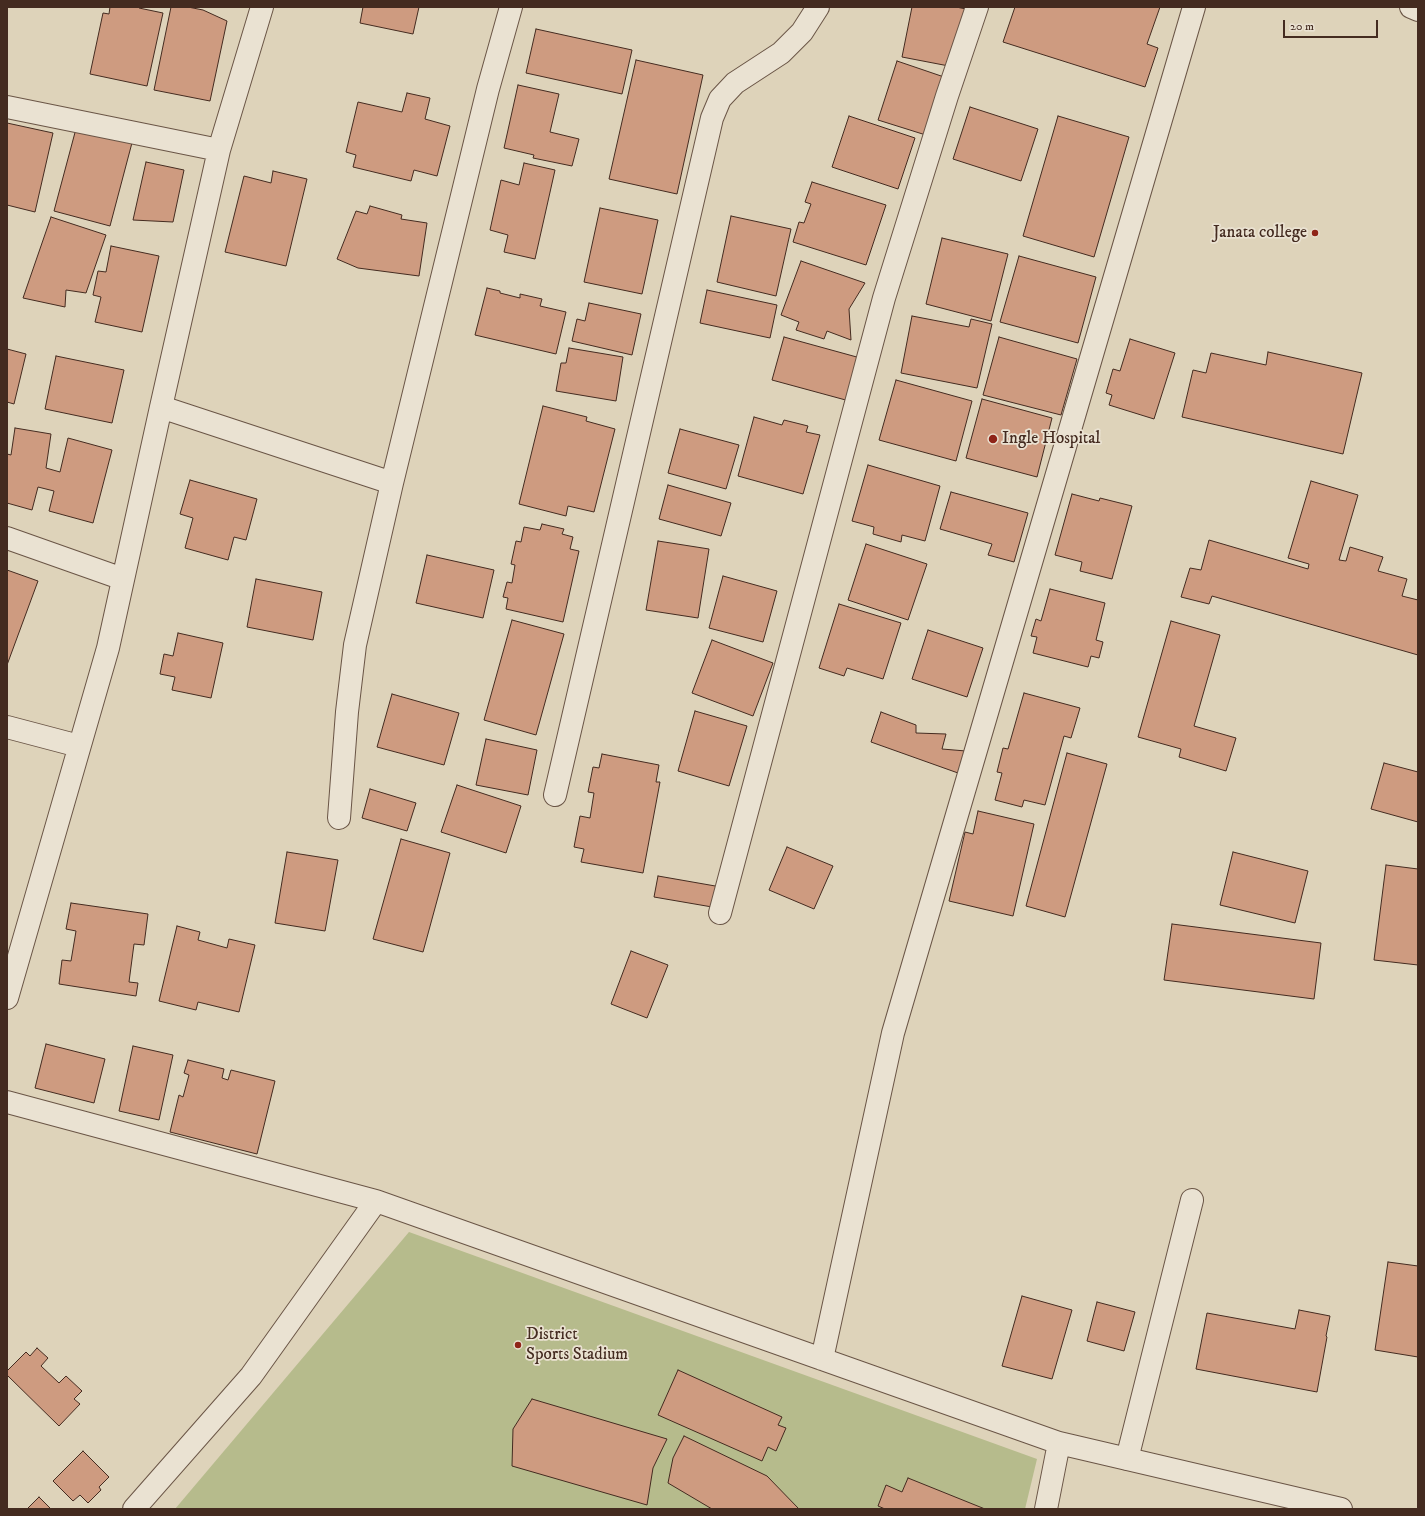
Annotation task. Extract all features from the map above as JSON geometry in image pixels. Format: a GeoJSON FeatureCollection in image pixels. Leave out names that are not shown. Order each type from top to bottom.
{"type":"FeatureCollection","features":[{"type":"Feature","properties":{"kind":"street"},"geometry":{"type":"LineString","coordinates":[[7,998],[108,648],[219,150],[262,7]]}},
{"type":"Feature","properties":{"kind":"street"},"geometry":{"type":"LineString","coordinates":[[339,818],[348,712],[356,646],[392,483],[488,89],[511,7]]}},
{"type":"Feature","properties":{"kind":"street"},"geometry":{"type":"LineString","coordinates":[[555,795],[712,118],[720,99],[734,83],[782,54],[802,32],[818,7]]}},
{"type":"Feature","properties":{"kind":"street"},"geometry":{"type":"LineString","coordinates":[[720,913],[884,298],[977,7]]}},
{"type":"Feature","properties":{"kind":"street"},"geometry":{"type":"LineString","coordinates":[[822,1359],[893,1034],[1194,7]]}},
{"type":"Feature","properties":{"kind":"street"},"geometry":{"type":"LineString","coordinates":[[1411,7],[1418,10]]}},
{"type":"Feature","properties":{"kind":"street"},"geometry":{"type":"LineString","coordinates":[[7,107],[219,150]]}},
{"type":"Feature","properties":{"kind":"street"},"geometry":{"type":"LineString","coordinates":[[161,407],[392,483]]}},
{"type":"Feature","properties":{"kind":"street"},"geometry":{"type":"LineString","coordinates":[[7,538],[123,579]]}},
{"type":"Feature","properties":{"kind":"street"},"geometry":{"type":"LineString","coordinates":[[7,727],[79,746]]}},
{"type":"Feature","properties":{"kind":"street"},"geometry":{"type":"LineString","coordinates":[[7,1102],[376,1200],[1059,1443],[1341,1509]]}},
{"type":"Feature","properties":{"kind":"street"},"geometry":{"type":"LineString","coordinates":[[134,1509],[251,1376],[376,1200]]}},
{"type":"Feature","properties":{"kind":"street"},"geometry":{"type":"LineString","coordinates":[[1127,1459],[1192,1200]]}},
{"type":"Feature","properties":{"kind":"street"},"geometry":{"type":"LineString","coordinates":[[1046,1509],[1059,1443]]}},
{"type":"Feature","properties":{"kind":"green space","name":"District Sports Stadium"},"geometry":{"type":"Polygon","coordinates":[[[409,1232],[1037,1459],[1025,1509],[175,1509],[409,1232]]]}},
{"type":"Feature","properties":{"kind":"building"},"geometry":{"type":"Polygon","coordinates":[[[110,7],[139,7],[163,13],[147,86],[90,74],[103,13],[109,14],[110,7]]]}},
{"type":"Feature","properties":{"kind":"building"},"geometry":{"type":"Polygon","coordinates":[[[171,7],[188,7],[203,10],[227,21],[210,101],[154,90],[171,7]]]}},
{"type":"Feature","properties":{"kind":"building"},"geometry":{"type":"Polygon","coordinates":[[[363,7],[419,7],[413,34],[360,23],[363,7]]]}},
{"type":"Feature","properties":{"kind":"building"},"geometry":{"type":"Polygon","coordinates":[[[912,7],[956,7],[966,9],[954,67],[902,57],[912,7]]]}},
{"type":"Feature","properties":{"kind":"building"},"geometry":{"type":"Polygon","coordinates":[[[1015,7],[1160,7],[1147,44],[1158,48],[1145,87],[1003,42],[1015,7]]]}},
{"type":"Feature","properties":{"kind":"building"},"geometry":{"type":"Polygon","coordinates":[[[536,29],[632,50],[622,94],[526,73],[536,29]]]}},
{"type":"Feature","properties":{"kind":"building"},"geometry":{"type":"Polygon","coordinates":[[[636,60],[703,75],[677,194],[609,179],[636,60]]]}},
{"type":"Feature","properties":{"kind":"building"},"geometry":{"type":"Polygon","coordinates":[[[897,61],[947,78],[929,136],[878,120],[897,61]]]}},
{"type":"Feature","properties":{"kind":"building"},"geometry":{"type":"Polygon","coordinates":[[[518,85],[559,94],[550,132],[579,139],[572,166],[533,158],[534,155],[504,148],[518,85]]]}},
{"type":"Feature","properties":{"kind":"building"},"geometry":{"type":"Polygon","coordinates":[[[407,93],[430,98],[425,119],[450,126],[437,176],[414,170],[411,181],[353,167],[356,155],[346,152],[358,102],[402,112],[407,93]]]}},
{"type":"Feature","properties":{"kind":"building"},"geometry":{"type":"Polygon","coordinates":[[[970,107],[1038,129],[1021,181],[953,159],[970,107]]]}},
{"type":"Feature","properties":{"kind":"building"},"geometry":{"type":"Polygon","coordinates":[[[849,116],[915,138],[898,189],[832,167],[849,116]]]}},
{"type":"Feature","properties":{"kind":"building"},"geometry":{"type":"Polygon","coordinates":[[[1058,116],[1129,137],[1094,257],[1023,236],[1058,116]]]}},
{"type":"Feature","properties":{"kind":"building"},"geometry":{"type":"Polygon","coordinates":[[[7,123],[53,133],[35,212],[7,205],[7,123]]]}},
{"type":"Feature","properties":{"kind":"building"},"geometry":{"type":"Polygon","coordinates":[[[77,125],[133,139],[110,226],[54,211],[77,125]]]}},
{"type":"Feature","properties":{"kind":"building"},"geometry":{"type":"Polygon","coordinates":[[[146,162],[184,170],[173,222],[133,220],[146,162]]]}},
{"type":"Feature","properties":{"kind":"building"},"geometry":{"type":"Polygon","coordinates":[[[524,163],[555,170],[535,259],[504,252],[508,235],[490,230],[501,180],[519,185],[524,163]]]}},
{"type":"Feature","properties":{"kind":"building"},"geometry":{"type":"Polygon","coordinates":[[[273,171],[307,179],[286,266],[225,252],[244,176],[271,183],[273,171]]]}},
{"type":"Feature","properties":{"kind":"building"},"geometry":{"type":"Polygon","coordinates":[[[812,182],[886,205],[866,265],[793,242],[799,222],[804,223],[811,204],[805,202],[812,182]]]}},
{"type":"Feature","properties":{"kind":"building"},"geometry":{"type":"Polygon","coordinates":[[[370,206],[402,215],[401,219],[427,223],[419,276],[358,268],[337,259],[356,211],[367,214],[370,206]]]}},
{"type":"Feature","properties":{"kind":"building"},"geometry":{"type":"Polygon","coordinates":[[[600,208],[658,220],[642,294],[584,282],[600,208]]]}},
{"type":"Feature","properties":{"kind":"building"},"geometry":{"type":"Polygon","coordinates":[[[731,216],[791,229],[776,296],[717,282],[731,216]]]}},
{"type":"Feature","properties":{"kind":"building"},"geometry":{"type":"Polygon","coordinates":[[[51,217],[106,235],[86,293],[66,290],[65,307],[23,298],[51,217]]]}},
{"type":"Feature","properties":{"kind":"building"},"geometry":{"type":"Polygon","coordinates":[[[942,238],[1008,254],[991,321],[926,304],[942,238]]]}},
{"type":"Feature","properties":{"kind":"building"},"geometry":{"type":"Polygon","coordinates":[[[111,246],[159,256],[142,332],[95,322],[101,297],[93,295],[98,271],[106,272],[111,246]]]}},
{"type":"Feature","properties":{"kind":"building"},"geometry":{"type":"Polygon","coordinates":[[[1019,256],[1096,277],[1078,343],[1000,322],[1019,256]]]}},
{"type":"Feature","properties":{"kind":"building"},"geometry":{"type":"Polygon","coordinates":[[[801,261],[865,283],[849,309],[851,340],[827,331],[824,339],[796,330],[799,322],[781,315],[801,261]]]}},
{"type":"Feature","properties":{"kind":"building"},"geometry":{"type":"Polygon","coordinates":[[[487,288],[520,298],[520,294],[542,299],[540,306],[566,312],[556,354],[475,335],[487,288]]]}},
{"type":"Feature","properties":{"kind":"building"},"geometry":{"type":"Polygon","coordinates":[[[707,290],[777,305],[770,338],[700,323],[707,290]]]}},
{"type":"Feature","properties":{"kind":"building"},"geometry":{"type":"Polygon","coordinates":[[[589,303],[641,314],[632,355],[572,341],[577,319],[585,321],[589,303]]]}},
{"type":"Feature","properties":{"kind":"building"},"geometry":{"type":"Polygon","coordinates":[[[912,316],[969,327],[971,319],[992,324],[977,388],[901,373],[912,316]]]}},
{"type":"Feature","properties":{"kind":"building"},"geometry":{"type":"Polygon","coordinates":[[[784,337],[864,359],[853,402],[772,380],[784,337]]]}},
{"type":"Feature","properties":{"kind":"building"},"geometry":{"type":"Polygon","coordinates":[[[999,337],[1077,359],[1061,415],[983,395],[999,337]]]}},
{"type":"Feature","properties":{"kind":"building"},"geometry":{"type":"Polygon","coordinates":[[[1130,339],[1175,353],[1154,419],[1109,405],[1112,395],[1106,393],[1113,369],[1120,371],[1130,339]]]}},
{"type":"Feature","properties":{"kind":"building"},"geometry":{"type":"Polygon","coordinates":[[[569,348],[623,357],[616,401],[556,391],[561,363],[566,363],[569,348]]]}},
{"type":"Feature","properties":{"kind":"building"},"geometry":{"type":"Polygon","coordinates":[[[7,349],[26,354],[14,404],[7,402],[7,349]]]}},
{"type":"Feature","properties":{"kind":"building"},"geometry":{"type":"Polygon","coordinates":[[[1268,352],[1362,373],[1343,454],[1182,417],[1193,370],[1206,373],[1211,353],[1266,365],[1268,352]]]}},
{"type":"Feature","properties":{"kind":"building"},"geometry":{"type":"Polygon","coordinates":[[[56,356],[124,370],[112,423],[45,409],[56,356]]]}},
{"type":"Feature","properties":{"kind":"building"},"geometry":{"type":"Polygon","coordinates":[[[896,380],[972,401],[956,461],[879,440],[896,380]]]}},
{"type":"Feature","properties":{"kind":"building"},"geometry":{"type":"Polygon","coordinates":[[[982,399],[1052,418],[1037,477],[966,458],[982,399]]]}},
{"type":"Feature","properties":{"kind":"building"},"geometry":{"type":"Polygon","coordinates":[[[543,406],[587,417],[586,421],[615,429],[594,512],[568,506],[566,516],[519,504],[543,406]]]}},
{"type":"Feature","properties":{"kind":"building"},"geometry":{"type":"Polygon","coordinates":[[[754,417],[782,425],[784,420],[808,426],[806,432],[820,435],[803,494],[738,476],[754,417]]]}},
{"type":"Feature","properties":{"kind":"building"},"geometry":{"type":"Polygon","coordinates":[[[15,428],[51,434],[46,468],[60,472],[68,438],[112,450],[93,523],[49,511],[54,491],[38,487],[32,510],[7,503],[7,454],[11,455],[15,428]]]}},
{"type":"Feature","properties":{"kind":"building"},"geometry":{"type":"Polygon","coordinates":[[[680,429],[739,445],[726,489],[668,473],[680,429]]]}},
{"type":"Feature","properties":{"kind":"building"},"geometry":{"type":"Polygon","coordinates":[[[868,465],[940,486],[925,541],[902,535],[901,542],[873,534],[874,527],[852,521],[868,465]]]}},
{"type":"Feature","properties":{"kind":"building"},"geometry":{"type":"Polygon","coordinates":[[[190,480],[257,499],[246,540],[234,537],[228,560],[185,548],[193,518],[180,514],[190,480]]]}},
{"type":"Feature","properties":{"kind":"building"},"geometry":{"type":"Polygon","coordinates":[[[1311,481],[1358,495],[1339,560],[1346,561],[1350,547],[1383,557],[1378,571],[1407,579],[1402,596],[1418,600],[1418,655],[1212,596],[1209,604],[1181,597],[1190,568],[1201,570],[1209,540],[1308,569],[1309,564],[1288,558],[1311,481]]]}},
{"type":"Feature","properties":{"kind":"building"},"geometry":{"type":"Polygon","coordinates":[[[668,485],[731,503],[721,536],[659,519],[668,485]]]}},
{"type":"Feature","properties":{"kind":"building"},"geometry":{"type":"Polygon","coordinates":[[[951,492],[1028,513],[1014,562],[988,555],[992,544],[940,529],[951,492]]]}},
{"type":"Feature","properties":{"kind":"building"},"geometry":{"type":"Polygon","coordinates":[[[1072,494],[1099,501],[1100,498],[1132,506],[1112,579],[1080,571],[1082,562],[1055,555],[1072,494]]]}},
{"type":"Feature","properties":{"kind":"building"},"geometry":{"type":"Polygon","coordinates":[[[542,524],[564,529],[562,534],[573,537],[570,549],[579,551],[563,622],[506,609],[508,598],[503,597],[507,582],[512,583],[515,565],[511,564],[516,541],[521,542],[524,527],[540,530],[542,524]]]}},
{"type":"Feature","properties":{"kind":"building"},"geometry":{"type":"Polygon","coordinates":[[[658,541],[709,549],[698,618],[646,610],[658,541]]]}},
{"type":"Feature","properties":{"kind":"building"},"geometry":{"type":"Polygon","coordinates":[[[866,544],[927,564],[908,620],[848,600],[866,544]]]}},
{"type":"Feature","properties":{"kind":"building"},"geometry":{"type":"Polygon","coordinates":[[[427,555],[494,570],[483,618],[416,603],[427,555]]]}},
{"type":"Feature","properties":{"kind":"building"},"geometry":{"type":"Polygon","coordinates":[[[7,570],[38,581],[7,665],[7,570]]]}},
{"type":"Feature","properties":{"kind":"building"},"geometry":{"type":"Polygon","coordinates":[[[723,576],[777,591],[763,642],[709,628],[723,576]]]}},
{"type":"Feature","properties":{"kind":"building"},"geometry":{"type":"Polygon","coordinates":[[[256,579],[322,592],[313,640],[247,627],[256,579]]]}},
{"type":"Feature","properties":{"kind":"building"},"geometry":{"type":"Polygon","coordinates":[[[1050,589],[1105,603],[1096,640],[1103,642],[1099,658],[1091,656],[1088,667],[1033,653],[1037,637],[1031,636],[1036,619],[1041,621],[1050,589]]]}},
{"type":"Feature","properties":{"kind":"building"},"geometry":{"type":"Polygon","coordinates":[[[839,604],[901,623],[883,679],[847,668],[844,676],[819,668],[839,604]]]}},
{"type":"Feature","properties":{"kind":"building"},"geometry":{"type":"Polygon","coordinates":[[[512,620],[564,634],[536,735],[484,720],[512,620]]]}},
{"type":"Feature","properties":{"kind":"building"},"geometry":{"type":"Polygon","coordinates":[[[1171,621],[1220,635],[1194,726],[1236,738],[1226,771],[1179,757],[1181,749],[1138,737],[1171,621]]]}},
{"type":"Feature","properties":{"kind":"building"},"geometry":{"type":"Polygon","coordinates":[[[928,630],[983,648],[967,697],[912,679],[928,630]]]}},
{"type":"Feature","properties":{"kind":"building"},"geometry":{"type":"Polygon","coordinates":[[[178,633],[223,643],[211,698],[172,690],[175,677],[160,674],[164,654],[173,656],[178,633]]]}},
{"type":"Feature","properties":{"kind":"building"},"geometry":{"type":"Polygon","coordinates":[[[712,640],[773,663],[753,716],[692,693],[712,640]]]}},
{"type":"Feature","properties":{"kind":"building"},"geometry":{"type":"Polygon","coordinates":[[[1024,693],[1080,708],[1071,738],[1064,736],[1045,805],[1024,800],[1022,807],[995,800],[1002,773],[997,772],[1003,748],[1008,749],[1024,693]]]}},
{"type":"Feature","properties":{"kind":"building"},"geometry":{"type":"Polygon","coordinates":[[[392,694],[459,713],[444,765],[377,747],[392,694]]]}},
{"type":"Feature","properties":{"kind":"building"},"geometry":{"type":"Polygon","coordinates":[[[695,711],[747,726],[729,786],[678,771],[695,711]]]}},
{"type":"Feature","properties":{"kind":"building"},"geometry":{"type":"Polygon","coordinates":[[[881,712],[916,725],[916,733],[946,734],[942,749],[966,751],[958,773],[871,742],[881,712]]]}},
{"type":"Feature","properties":{"kind":"building"},"geometry":{"type":"Polygon","coordinates":[[[486,739],[537,750],[528,795],[476,785],[486,739]]]}},
{"type":"Feature","properties":{"kind":"building"},"geometry":{"type":"Polygon","coordinates":[[[1067,753],[1107,764],[1065,917],[1026,906],[1067,753]]]}},
{"type":"Feature","properties":{"kind":"building"},"geometry":{"type":"Polygon","coordinates":[[[602,754],[659,765],[656,782],[660,782],[643,873],[581,862],[584,849],[574,847],[580,816],[590,818],[594,793],[588,792],[593,767],[599,768],[602,754]]]}},
{"type":"Feature","properties":{"kind":"building"},"geometry":{"type":"Polygon","coordinates":[[[1384,763],[1418,772],[1418,822],[1371,809],[1384,763]]]}},
{"type":"Feature","properties":{"kind":"building"},"geometry":{"type":"Polygon","coordinates":[[[457,785],[521,806],[506,853],[441,832],[457,785]]]}},
{"type":"Feature","properties":{"kind":"building"},"geometry":{"type":"Polygon","coordinates":[[[370,789],[416,803],[407,831],[362,818],[370,789]]]}},
{"type":"Feature","properties":{"kind":"building"},"geometry":{"type":"Polygon","coordinates":[[[978,811],[1034,824],[1013,916],[949,901],[965,832],[973,834],[978,811]]]}},
{"type":"Feature","properties":{"kind":"building"},"geometry":{"type":"Polygon","coordinates":[[[401,839],[450,853],[423,952],[373,939],[401,839]]]}},
{"type":"Feature","properties":{"kind":"building"},"geometry":{"type":"Polygon","coordinates":[[[787,847],[833,866],[814,909],[769,890],[787,847]]]}},
{"type":"Feature","properties":{"kind":"building"},"geometry":{"type":"Polygon","coordinates":[[[287,852],[338,860],[325,931],[275,923],[287,852]]]}},
{"type":"Feature","properties":{"kind":"building"},"geometry":{"type":"Polygon","coordinates":[[[1233,852],[1308,871],[1295,923],[1220,905],[1233,852]]]}},
{"type":"Feature","properties":{"kind":"building"},"geometry":{"type":"Polygon","coordinates":[[[1386,865],[1418,869],[1418,965],[1374,960],[1386,865]]]}},
{"type":"Feature","properties":{"kind":"building"},"geometry":{"type":"Polygon","coordinates":[[[658,876],[721,887],[718,908],[654,897],[658,876]]]}},
{"type":"Feature","properties":{"kind":"building"},"geometry":{"type":"Polygon","coordinates":[[[71,903],[148,914],[144,945],[134,944],[129,982],[138,983],[136,996],[59,984],[62,960],[71,961],[76,931],[66,929],[71,903]]]}},
{"type":"Feature","properties":{"kind":"building"},"geometry":{"type":"Polygon","coordinates":[[[1172,924],[1321,943],[1314,999],[1164,980],[1172,924]]]}},
{"type":"Feature","properties":{"kind":"building"},"geometry":{"type":"Polygon","coordinates":[[[177,926],[200,932],[198,940],[227,948],[229,939],[255,945],[239,1012],[198,1002],[196,1010],[159,1001],[177,926]]]}},
{"type":"Feature","properties":{"kind":"building"},"geometry":{"type":"Polygon","coordinates":[[[631,951],[668,965],[647,1018],[611,1004],[631,951]]]}},
{"type":"Feature","properties":{"kind":"building"},"geometry":{"type":"Polygon","coordinates":[[[46,1044],[105,1059],[94,1103],[35,1088],[46,1044]]]}},
{"type":"Feature","properties":{"kind":"building"},"geometry":{"type":"Polygon","coordinates":[[[133,1046],[173,1055],[159,1120],[119,1111],[133,1046]]]}},
{"type":"Feature","properties":{"kind":"building"},"geometry":{"type":"Polygon","coordinates":[[[188,1060],[224,1069],[222,1078],[228,1080],[231,1070],[275,1081],[257,1154],[170,1132],[179,1095],[183,1097],[189,1075],[184,1073],[188,1060]]]}},
{"type":"Feature","properties":{"kind":"building"},"geometry":{"type":"Polygon","coordinates":[[[1388,1262],[1418,1266],[1418,1357],[1375,1350],[1388,1262]]]}},
{"type":"Feature","properties":{"kind":"building"},"geometry":{"type":"Polygon","coordinates":[[[1022,1296],[1072,1310],[1052,1379],[1002,1366],[1022,1296]]]}},
{"type":"Feature","properties":{"kind":"building"},"geometry":{"type":"Polygon","coordinates":[[[1097,1302],[1135,1312],[1124,1351],[1087,1341],[1097,1302]]]}},
{"type":"Feature","properties":{"kind":"building"},"geometry":{"type":"Polygon","coordinates":[[[1299,1310],[1330,1316],[1317,1392],[1196,1369],[1207,1313],[1295,1329],[1299,1310]]]}},
{"type":"Feature","properties":{"kind":"building"},"geometry":{"type":"Polygon","coordinates":[[[37,1348],[48,1358],[41,1366],[59,1383],[66,1376],[82,1391],[74,1399],[80,1404],[59,1426],[7,1375],[7,1371],[26,1352],[30,1356],[37,1348]]]}},
{"type":"Feature","properties":{"kind":"building"},"geometry":{"type":"Polygon","coordinates":[[[678,1370],[782,1417],[778,1425],[786,1428],[776,1451],[768,1447],[762,1461],[658,1415],[678,1370]]]}},
{"type":"Feature","properties":{"kind":"building"},"geometry":{"type":"Polygon","coordinates":[[[532,1399],[667,1439],[653,1468],[647,1505],[512,1466],[513,1429],[532,1399]]]}},
{"type":"Feature","properties":{"kind":"building"},"geometry":{"type":"Polygon","coordinates":[[[684,1436],[767,1476],[799,1509],[712,1509],[668,1483],[673,1458],[684,1436]]]}},
{"type":"Feature","properties":{"kind":"building"},"geometry":{"type":"Polygon","coordinates":[[[83,1451],[109,1477],[99,1487],[101,1490],[88,1503],[80,1495],[73,1501],[53,1481],[83,1451]]]}},
{"type":"Feature","properties":{"kind":"building"},"geometry":{"type":"Polygon","coordinates":[[[908,1478],[985,1509],[885,1509],[878,1506],[886,1485],[902,1492],[908,1478]]]}},
{"type":"Feature","properties":{"kind":"building"},"geometry":{"type":"Polygon","coordinates":[[[39,1497],[51,1509],[27,1509],[39,1497]]]}},
{"type":"Feature","properties":{"kind":"place","name":"Janata college"},"geometry":{"type":"Point","coordinates":[1315,233]}},
{"type":"Feature","properties":{"kind":"place","name":"Ingle Hospital"},"geometry":{"type":"Point","coordinates":[993,439]}},
{"type":"Feature","properties":{"kind":"place","name":"District Sports Stadium"},"geometry":{"type":"Point","coordinates":[518,1345]}}]}
